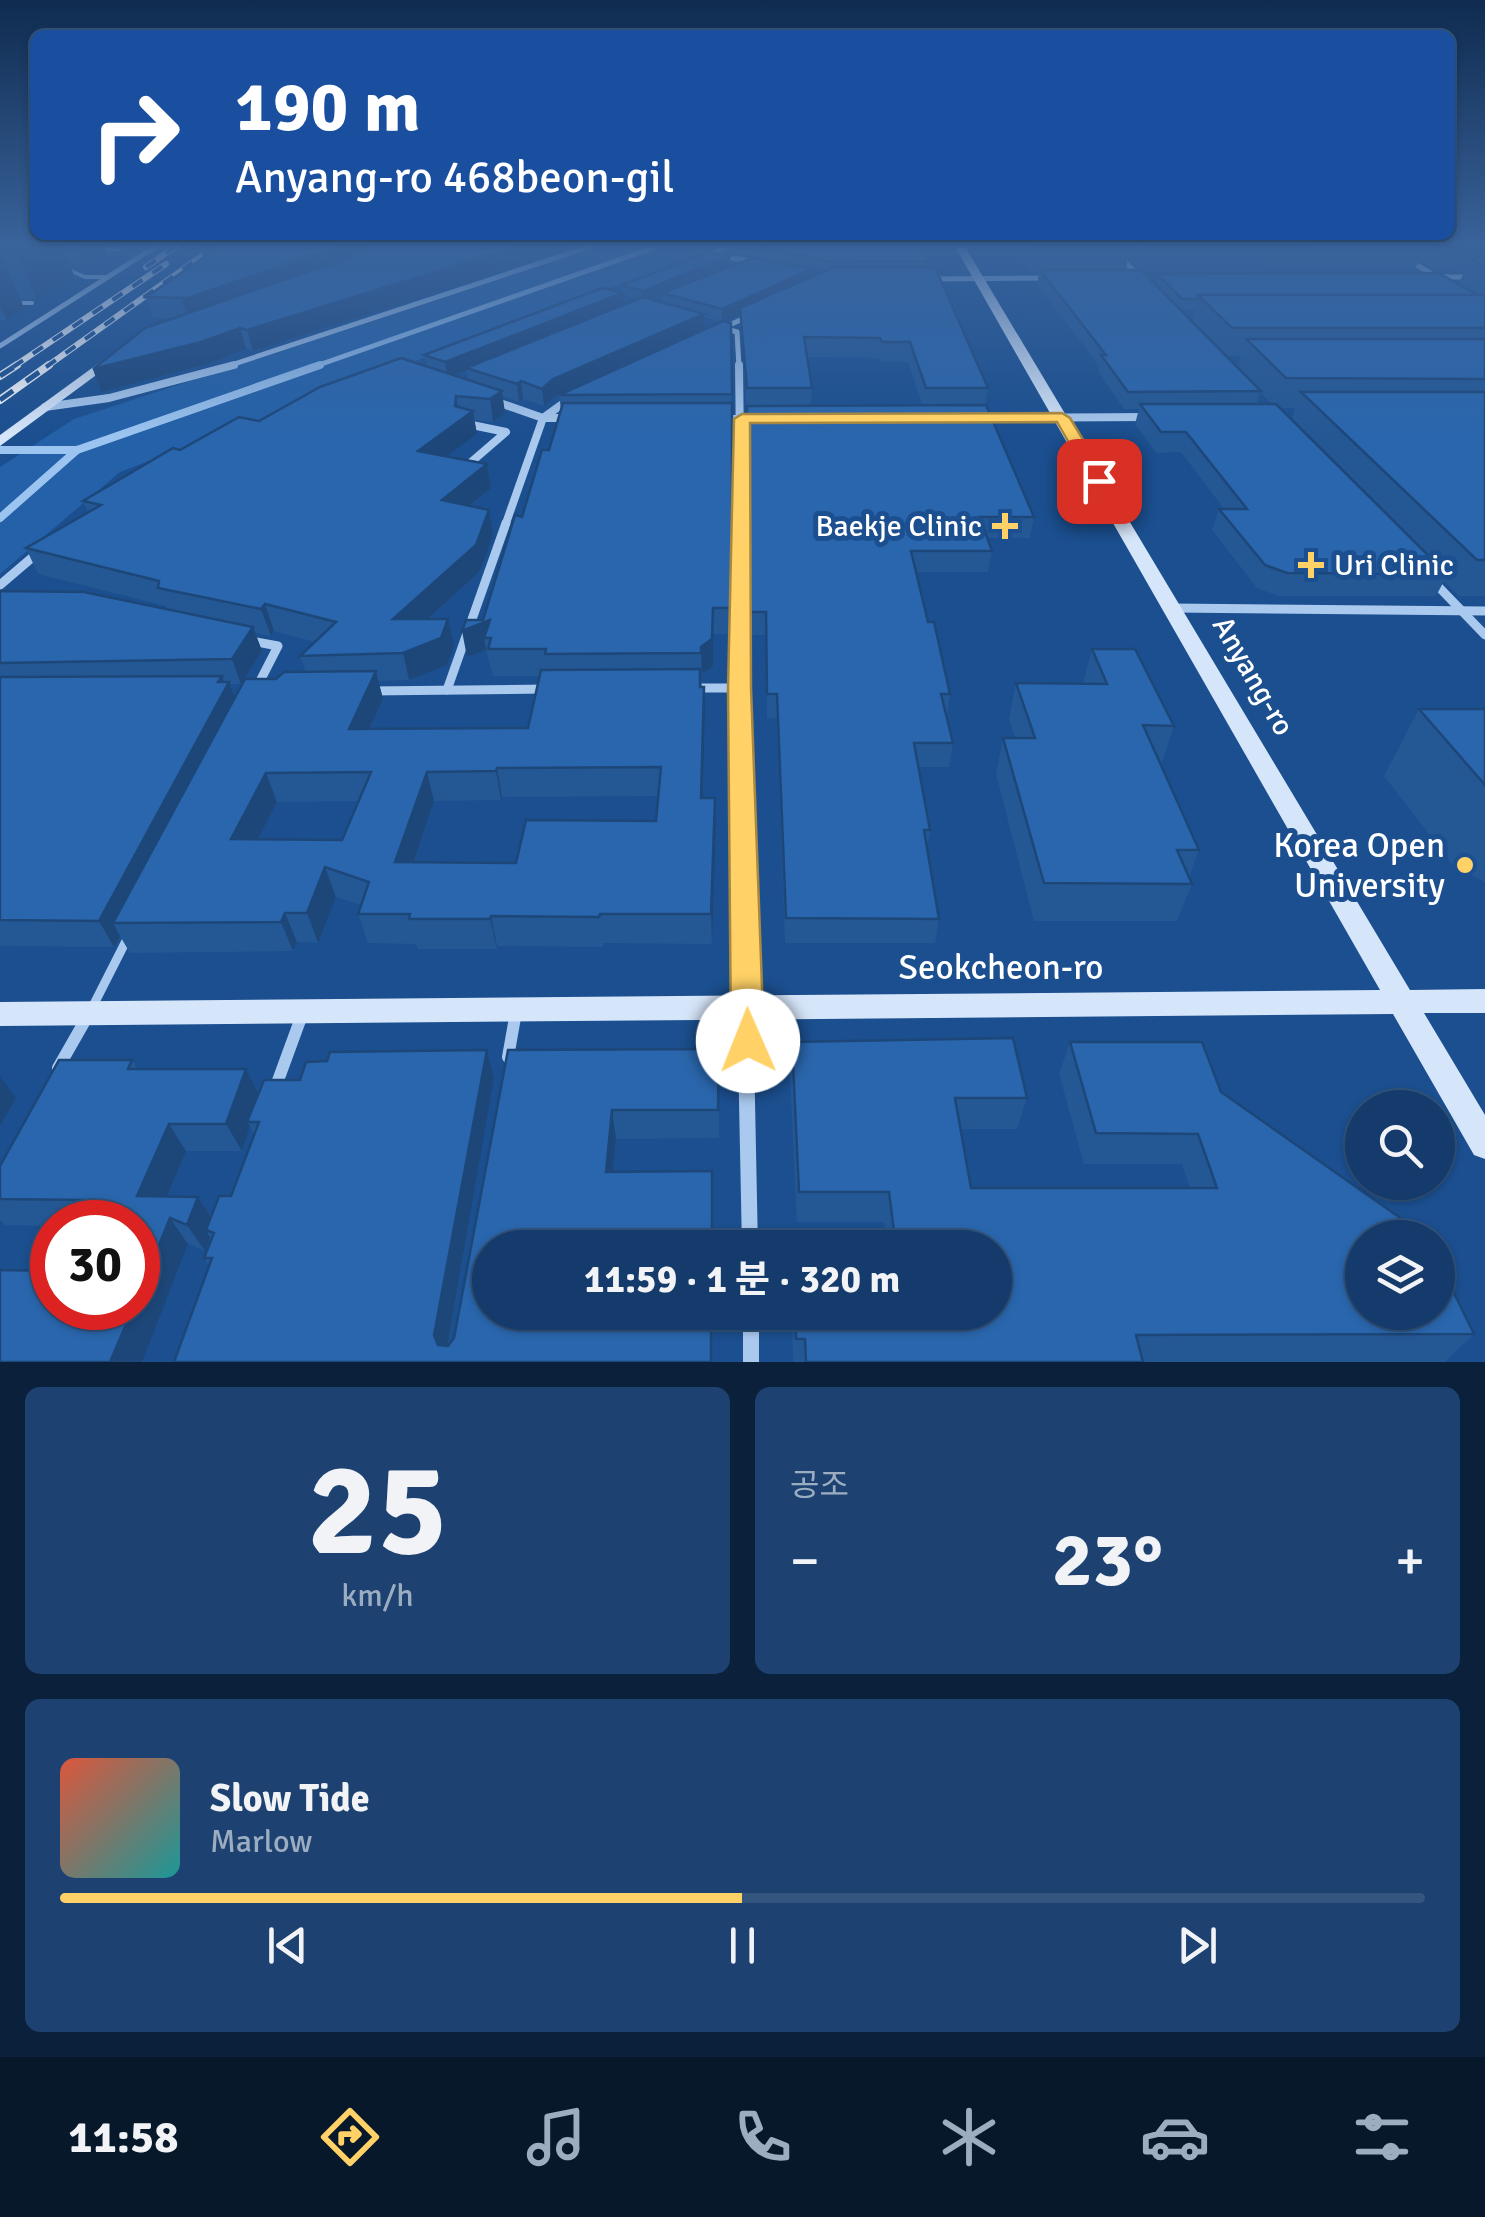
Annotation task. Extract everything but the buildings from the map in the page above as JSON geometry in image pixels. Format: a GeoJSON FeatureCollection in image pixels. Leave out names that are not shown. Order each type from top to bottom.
{"type":"FeatureCollection","features":[{"type":"Feature","properties":{"kind":"street"},"geometry":{"type":"LineString","coordinates":[[0,346],[59,309]]}},
{"type":"Feature","properties":{"kind":"street"},"geometry":{"type":"LineString","coordinates":[[44,407],[109,398],[236,364],[403,309]]}},
{"type":"Feature","properties":{"kind":"street","name":"Anyang-ro"},"geometry":{"type":"LineString","coordinates":[[997,309],[1485,1144]]}},
{"type":"Feature","properties":{"kind":"street"},"geometry":{"type":"LineString","coordinates":[[706,336],[760,312]]}},
{"type":"Feature","properties":{"kind":"street"},"geometry":{"type":"LineString","coordinates":[[707,324],[737,332],[742,419],[739,688],[750,1230]]}},
{"type":"Feature","properties":{"kind":"street"},"geometry":{"type":"LineString","coordinates":[[0,442],[83,376],[132,348]]}},
{"type":"Feature","properties":{"kind":"street"},"geometry":{"type":"LineString","coordinates":[[478,395],[542,418],[582,418]]}},
{"type":"Feature","properties":{"kind":"street"},"geometry":{"type":"LineString","coordinates":[[447,690],[542,418],[558,403],[574,396]]}},
{"type":"Feature","properties":{"kind":"street"},"geometry":{"type":"LineString","coordinates":[[968,418],[1159,417]]}},
{"type":"Feature","properties":{"kind":"street"},"geometry":{"type":"LineString","coordinates":[[702,418],[779,418]]}},
{"type":"Feature","properties":{"kind":"street"},"geometry":{"type":"LineString","coordinates":[[458,474],[506,432],[465,424]]}},
{"type":"Feature","properties":{"kind":"street"},"geometry":{"type":"LineString","coordinates":[[0,586],[55,537]]}},
{"type":"Feature","properties":{"kind":"street"},"geometry":{"type":"LineString","coordinates":[[1422,570],[1485,635]]}},
{"type":"Feature","properties":{"kind":"street"},"geometry":{"type":"LineString","coordinates":[[0,586],[18,591]]}},
{"type":"Feature","properties":{"kind":"street"},"geometry":{"type":"LineString","coordinates":[[1173,608],[1485,611]]}},
{"type":"Feature","properties":{"kind":"street"},"geometry":{"type":"LineString","coordinates":[[240,638],[278,646],[254,693]]}},
{"type":"Feature","properties":{"kind":"street"},"geometry":{"type":"LineString","coordinates":[[681,688],[739,688]]}},
{"type":"Feature","properties":{"kind":"street"},"geometry":{"type":"LineString","coordinates":[[351,691],[564,689]]}},
{"type":"Feature","properties":{"kind":"street"},"geometry":{"type":"LineString","coordinates":[[235,693],[274,692]]}},
{"type":"Feature","properties":{"kind":"street","name":"Seokcheon-ro"},"geometry":{"type":"LineString","coordinates":[[0,1014],[1485,1001]]}},
{"type":"Feature","properties":{"kind":"street"},"geometry":{"type":"LineString","coordinates":[[750,1330],[751,1362]]}},
{"type":"Feature","properties":{"kind":"lane"},"geometry":{"type":"LineString","coordinates":[[54,1076],[132,929]]}},
{"type":"Feature","properties":{"kind":"lane"},"geometry":{"type":"LineString","coordinates":[[507,1067],[517,1008]]}},
{"type":"Feature","properties":{"kind":"lane"},"geometry":{"type":"LineString","coordinates":[[270,1103],[304,1011]]}},
{"type":"Feature","properties":{"kind":"shaded area"},"geometry":{"type":"Polygon","coordinates":[[[412,309],[555,309],[120,472],[0,574],[0,467],[74,419],[412,309]]]}},
{"type":"Feature","properties":{"kind":"waterway"},"geometry":{"type":"LineString","coordinates":[[313,367],[480,309]]}},
{"type":"Feature","properties":{"kind":"waterway"},"geometry":{"type":"LineString","coordinates":[[77,450],[320,365]]}},
{"type":"Feature","properties":{"kind":"waterway"},"geometry":{"type":"LineString","coordinates":[[0,450],[77,450]]}},
{"type":"Feature","properties":{"kind":"waterway"},"geometry":{"type":"LineString","coordinates":[[0,518],[77,450]]}},
{"type":"Feature","properties":{"kind":"railway"},"geometry":{"type":"LineString","coordinates":[[13,367],[100,309]]}},
{"type":"Feature","properties":{"kind":"railway"},"geometry":{"type":"LineString","coordinates":[[46,367],[128,309]]}},
{"type":"Feature","properties":{"kind":"railway"},"geometry":{"type":"LineString","coordinates":[[0,376],[17,365]]}},
{"type":"Feature","properties":{"kind":"railway"},"geometry":{"type":"LineString","coordinates":[[0,400],[49,365]]}},
{"type":"Feature","properties":{"kind":"place","name":"Baekje Clinic"},"geometry":{"type":"Point","coordinates":[1005,526]}},
{"type":"Feature","properties":{"kind":"place","name":"Uri Clinic"},"geometry":{"type":"Point","coordinates":[1311,565]}},
{"type":"Feature","properties":{"kind":"place","name":"Korea Open University"},"geometry":{"type":"Point","coordinates":[1465,865]}},
{"type":"Feature","properties":{"kind":"route"},"geometry":{"type":"LineString","coordinates":[[748,1041],[739,688],[742,419],[1062,418],[1099,481]]}}]}
